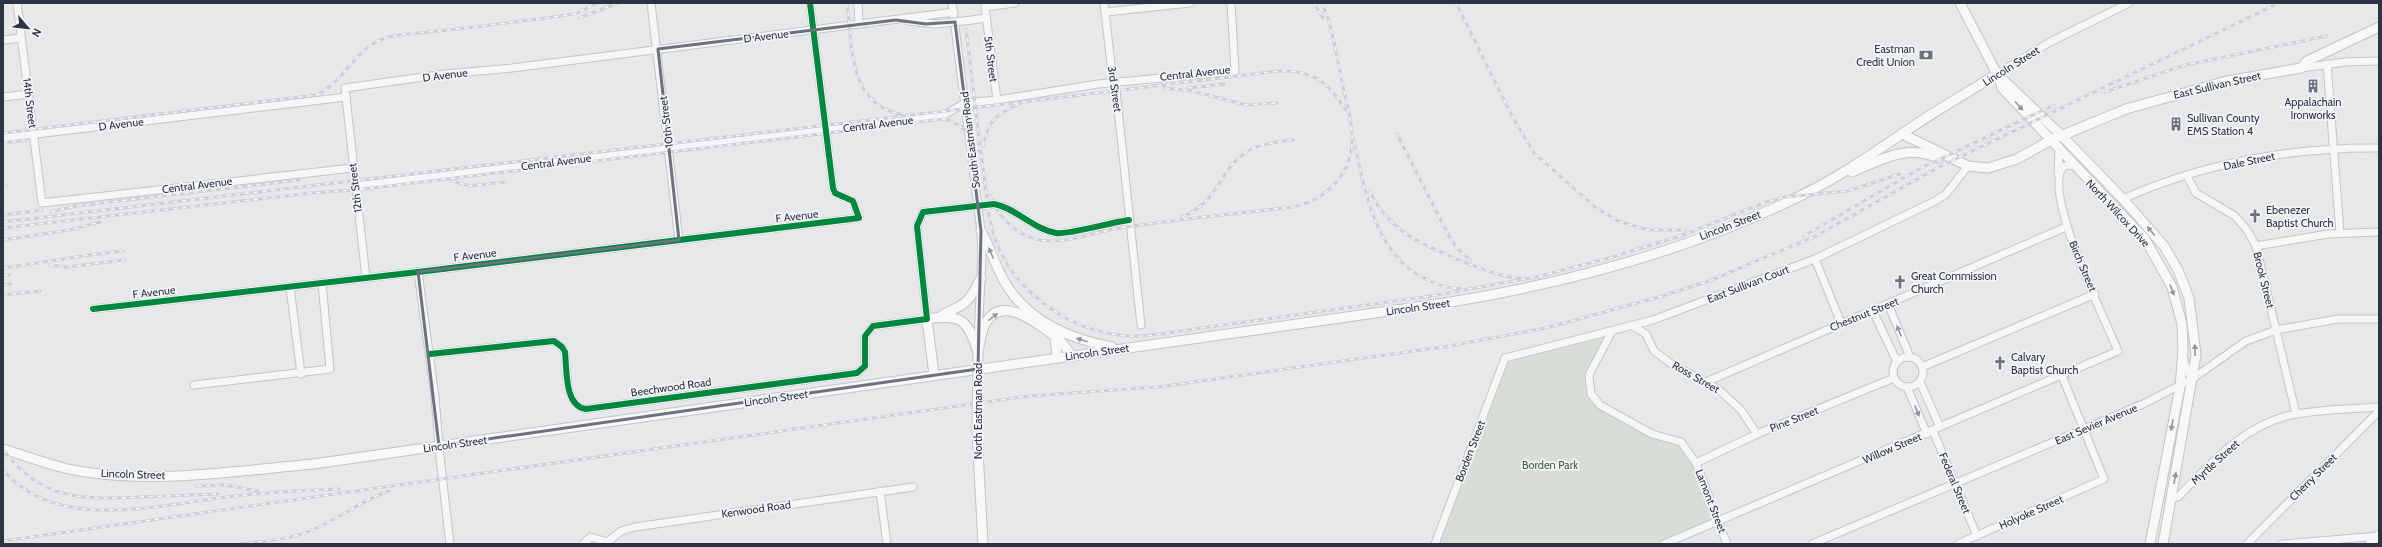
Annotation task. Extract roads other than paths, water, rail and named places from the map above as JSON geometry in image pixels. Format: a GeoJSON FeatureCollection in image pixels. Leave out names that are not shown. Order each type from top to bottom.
{"type":"FeatureCollection","features":[{"type":"Feature","properties":{"kind":"main road"},"geometry":{"type":"LineString","coordinates":[[1960,3],[1998,74]]}},
{"type":"Feature","properties":{"kind":"main road"},"geometry":{"type":"LineString","coordinates":[[2301,68],[2307,61],[2379,27]]}},
{"type":"Feature","properties":{"kind":"main road","name":"East Sullivan Street"},"geometry":{"type":"LineString","coordinates":[[2062,136],[2126,109],[2162,98],[2226,81],[2301,68]]}},
{"type":"Feature","properties":{"kind":"main road","name":"Lincoln Street"},"geometry":{"type":"LineString","coordinates":[[3,449],[72,469],[139,476],[195,474],[313,464],[1445,303],[1548,283],[1609,267],[1686,242],[1761,214],[1804,195],[1998,74]]}},
{"type":"Feature","properties":{"kind":"main road","name":"North Wilcox Drive"},"geometry":{"type":"LineString","coordinates":[[1998,74],[2062,136],[2123,199],[2164,246],[2176,266],[2189,298],[2196,355],[2163,544]]}},
{"type":"Feature","properties":{"kind":"main road","name":"North Wilcox Drive"},"geometry":{"type":"LineString","coordinates":[[1998,74],[2002,88],[2059,150],[2145,239],[2172,287],[2180,316],[2183,349],[2180,387],[2150,544]]}},
{"type":"Feature","properties":{"kind":"main road"},"geometry":{"type":"LineString","coordinates":[[1902,134],[1968,166]]}},
{"type":"Feature","properties":{"kind":"main road"},"geometry":{"type":"LineString","coordinates":[[1836,176],[1853,172],[1882,158],[1911,152],[1935,156],[1956,165],[1988,168],[2004,164],[2062,136]]}},
{"type":"Feature","properties":{"kind":"main road"},"geometry":{"type":"LineString","coordinates":[[2112,204],[2123,199]]}},
{"type":"Feature","properties":{"kind":"main road"},"geometry":{"type":"LineString","coordinates":[[981,231],[1005,282],[1014,294],[1038,317],[1055,329],[1075,338],[1120,349]]}},
{"type":"Feature","properties":{"kind":"main road"},"geometry":{"type":"LineString","coordinates":[[2164,271],[2176,266]]}},
{"type":"Feature","properties":{"kind":"main road"},"geometry":{"type":"LineString","coordinates":[[931,318],[962,306],[972,296],[981,278]]}},
{"type":"Feature","properties":{"kind":"main road"},"geometry":{"type":"LineString","coordinates":[[978,351],[986,323],[994,314],[1004,310],[1023,315],[1055,336],[1060,340],[1072,356]]}},
{"type":"Feature","properties":{"kind":"main road"},"geometry":{"type":"LineString","coordinates":[[931,318],[955,317],[966,324],[973,334],[978,351]]}},
{"type":"Feature","properties":{"kind":"main road"},"geometry":{"type":"LineString","coordinates":[[931,318],[934,375]]}},
{"type":"Feature","properties":{"kind":"main road"},"geometry":{"type":"LineString","coordinates":[[1055,336],[1057,358]]}},
{"type":"Feature","properties":{"kind":"main road","name":"North Eastman Road"},"geometry":{"type":"LineString","coordinates":[[978,351],[978,432],[982,544]]}},
{"type":"Feature","properties":{"kind":"main road"},"geometry":{"type":"LineString","coordinates":[[2159,496],[2171,498]]}},
{"type":"Feature","properties":{"kind":"main road"},"geometry":{"type":"LineString","coordinates":[[2370,544],[2379,536]]}},
{"type":"Feature","properties":{"kind":"street","name":"14th Street"},"geometry":{"type":"LineString","coordinates":[[17,3],[42,203]]}},
{"type":"Feature","properties":{"kind":"street","name":"10th Street"},"geometry":{"type":"LineString","coordinates":[[651,3],[658,49],[679,240]]}},
{"type":"Feature","properties":{"kind":"street"},"geometry":{"type":"LineString","coordinates":[[810,3],[827,130]]}},
{"type":"Feature","properties":{"kind":"street"},"geometry":{"type":"LineString","coordinates":[[858,3],[860,24]]}},
{"type":"Feature","properties":{"kind":"street","name":"South Eastman Road"},"geometry":{"type":"LineString","coordinates":[[952,3],[966,103],[981,231],[981,278]]}},
{"type":"Feature","properties":{"kind":"street"},"geometry":{"type":"LineString","coordinates":[[986,18],[985,8],[1015,3]]}},
{"type":"Feature","properties":{"kind":"street"},"geometry":{"type":"LineString","coordinates":[[1104,3],[1106,12],[1190,3]]}},
{"type":"Feature","properties":{"kind":"street","name":"Central Avenue"},"geometry":{"type":"LineString","coordinates":[[354,186],[944,115],[966,103],[997,100],[1113,82],[1235,71],[1231,3]]}},
{"type":"Feature","properties":{"kind":"street","name":"Lincoln Street"},"geometry":{"type":"LineString","coordinates":[[1998,74],[2050,42],[2129,3]]}},
{"type":"Feature","properties":{"kind":"street","name":"D Avenue"},"geometry":{"type":"LineString","coordinates":[[3,138],[346,98],[345,88],[954,12]]}},
{"type":"Feature","properties":{"kind":"street","name":"3rd Street"},"geometry":{"type":"LineString","coordinates":[[1106,12],[1113,82],[1116,90],[1141,325]]}},
{"type":"Feature","properties":{"kind":"street","name":"D Avenue"},"geometry":{"type":"LineString","coordinates":[[896,20],[936,24],[986,18]]}},
{"type":"Feature","properties":{"kind":"street","name":"5th Street"},"geometry":{"type":"LineString","coordinates":[[986,18],[997,100]]}},
{"type":"Feature","properties":{"kind":"street"},"geometry":{"type":"LineString","coordinates":[[3,40],[21,38]]}},
{"type":"Feature","properties":{"kind":"street","name":"East Sullivan Street"},"geometry":{"type":"LineString","coordinates":[[2301,68],[2327,64],[2379,61]]}},
{"type":"Feature","properties":{"kind":"street"},"geometry":{"type":"LineString","coordinates":[[2327,64],[2332,147],[2340,233]]}},
{"type":"Feature","properties":{"kind":"street"},"geometry":{"type":"LineString","coordinates":[[3,97],[29,94]]}},
{"type":"Feature","properties":{"kind":"street","name":"12th Street"},"geometry":{"type":"LineString","coordinates":[[346,98],[352,168],[366,278]]}},
{"type":"Feature","properties":{"kind":"street","name":"F Avenue"},"geometry":{"type":"LineString","coordinates":[[93,309],[418,272],[859,218],[853,201],[835,193],[827,130]]}},
{"type":"Feature","properties":{"kind":"street","name":"Dale Street"},"geometry":{"type":"LineString","coordinates":[[2123,199],[2187,176],[2249,159],[2332,147],[2379,148]]}},
{"type":"Feature","properties":{"kind":"street","name":"Birch Street"},"geometry":{"type":"LineString","coordinates":[[2059,150],[2057,170],[2059,178],[2060,202],[2066,227],[2118,351]]}},
{"type":"Feature","properties":{"kind":"street"},"geometry":{"type":"LineString","coordinates":[[2059,178],[2064,166],[2074,165]]}},
{"type":"Feature","properties":{"kind":"street","name":"East Sullivan Court"},"geometry":{"type":"LineString","coordinates":[[1505,358],[1653,320],[1815,259],[1935,201],[1950,190],[1968,166]]}},
{"type":"Feature","properties":{"kind":"street","name":"Central Avenue"},"geometry":{"type":"LineString","coordinates":[[42,203],[352,168]]}},
{"type":"Feature","properties":{"kind":"street","name":"Brook Street"},"geometry":{"type":"LineString","coordinates":[[2187,176],[2196,193],[2235,216],[2247,230],[2256,246],[2296,414]]}},
{"type":"Feature","properties":{"kind":"street"},"geometry":{"type":"LineString","coordinates":[[931,318],[917,226],[919,216],[926,211],[977,205],[1003,206],[1032,224],[1056,233],[1129,220]]}},
{"type":"Feature","properties":{"kind":"street","name":"Chestnut Street"},"geometry":{"type":"LineString","coordinates":[[1706,382],[2066,227]]}},
{"type":"Feature","properties":{"kind":"street"},"geometry":{"type":"LineString","coordinates":[[2256,246],[2340,233],[2379,232]]}},
{"type":"Feature","properties":{"kind":"street"},"geometry":{"type":"LineString","coordinates":[[1815,259],[1841,323]]}},
{"type":"Feature","properties":{"kind":"street"},"geometry":{"type":"LineString","coordinates":[[418,272],[430,354],[450,544]]}},
{"type":"Feature","properties":{"kind":"street","name":"North Eastman Road"},"geometry":{"type":"LineString","coordinates":[[978,351],[981,278]]}},
{"type":"Feature","properties":{"kind":"street"},"geometry":{"type":"LineString","coordinates":[[194,385],[301,374],[330,369],[322,283]]}},
{"type":"Feature","properties":{"kind":"street"},"geometry":{"type":"LineString","coordinates":[[290,287],[301,374]]}},
{"type":"Feature","properties":{"kind":"street"},"geometry":{"type":"LineString","coordinates":[[1922,367],[2095,294]]}},
{"type":"Feature","properties":{"kind":"street"},"geometry":{"type":"LineString","coordinates":[[1888,304],[1910,357]]}},
{"type":"Feature","properties":{"kind":"street"},"geometry":{"type":"LineString","coordinates":[[1873,311],[1897,362]]}},
{"type":"Feature","properties":{"kind":"street","name":"Beechwood Road"},"geometry":{"type":"LineString","coordinates":[[430,354],[554,341],[562,347],[565,352],[570,396],[576,405],[586,409],[856,373],[865,366],[865,336],[873,326],[931,318]]}},
{"type":"Feature","properties":{"kind":"street","name":"East Sevier Avenue"},"geometry":{"type":"LineString","coordinates":[[1812,544],[2084,430],[2180,387],[2246,341],[2276,330],[2338,319],[2379,319]]}},
{"type":"Feature","properties":{"kind":"street","name":"Ross Street"},"geometry":{"type":"LineString","coordinates":[[1631,326],[1646,334],[1654,351],[1673,365],[1718,389],[1741,410],[1757,434]]}},
{"type":"Feature","properties":{"kind":"street","name":"Lamont Street"},"geometry":{"type":"LineString","coordinates":[[1612,331],[1590,375],[1592,394],[1600,405],[1652,434],[1680,442],[1696,463],[1727,544]]}},
{"type":"Feature","properties":{"kind":"street"},"geometry":{"type":"LineString","coordinates":[[2183,349],[2186,368],[2192,379]]}},
{"type":"Feature","properties":{"kind":"street","name":"Willow Street"},"geometry":{"type":"LineString","coordinates":[[1664,544],[2118,351]]}},
{"type":"Feature","properties":{"kind":"street"},"geometry":{"type":"LineString","coordinates":[[1894,378],[1893,370],[1897,362],[1910,357],[1917,360],[1922,367],[1923,373],[1920,382],[1940,427]]}},
{"type":"Feature","properties":{"kind":"street","name":"Borden Street"},"geometry":{"type":"LineString","coordinates":[[1435,544],[1505,358]]}},
{"type":"Feature","properties":{"kind":"street"},"geometry":{"type":"LineString","coordinates":[[2062,376],[2084,430]]}},
{"type":"Feature","properties":{"kind":"street","name":"Pine Street"},"geometry":{"type":"LineString","coordinates":[[1696,463],[1757,434],[1894,378]]}},
{"type":"Feature","properties":{"kind":"street","name":"Federal Street"},"geometry":{"type":"LineString","coordinates":[[1894,378],[1899,385],[1907,388],[1955,483],[1977,536]]}},
{"type":"Feature","properties":{"kind":"street"},"geometry":{"type":"LineString","coordinates":[[1907,388],[1920,382]]}},
{"type":"Feature","properties":{"kind":"street"},"geometry":{"type":"LineString","coordinates":[[2180,387],[2185,397],[2187,410]]}},
{"type":"Feature","properties":{"kind":"street","name":"Myrtle Street"},"geometry":{"type":"LineString","coordinates":[[2171,498],[2178,497],[2217,457],[2241,438],[2268,423],[2296,414],[2379,407]]}},
{"type":"Feature","properties":{"kind":"street","name":"Cherry Street"},"geometry":{"type":"LineString","coordinates":[[2247,544],[2379,411]]}},
{"type":"Feature","properties":{"kind":"street","name":"Holyoke Street"},"geometry":{"type":"LineString","coordinates":[[1958,544],[2104,479],[2084,430]]}},
{"type":"Feature","properties":{"kind":"street","name":"Kenwood Road"},"geometry":{"type":"LineString","coordinates":[[606,543],[621,531],[635,526],[913,487]]}},
{"type":"Feature","properties":{"kind":"street"},"geometry":{"type":"LineString","coordinates":[[880,491],[888,544]]}},
{"type":"Feature","properties":{"kind":"street"},"geometry":{"type":"LineString","coordinates":[[2282,544],[2379,536]]}},
{"type":"Feature","properties":{"kind":"street"},"geometry":{"type":"LineString","coordinates":[[583,544],[591,537],[606,543]]}},
{"type":"Feature","properties":{"kind":"railway"},"geometry":{"type":"LineString","coordinates":[[3,133],[317,95],[334,83],[354,60],[369,46],[385,38],[575,14],[598,3]]}},
{"type":"Feature","properties":{"kind":"railway"},"geometry":{"type":"LineString","coordinates":[[579,18],[618,3]]}},
{"type":"Feature","properties":{"kind":"railway"},"geometry":{"type":"LineString","coordinates":[[847,3],[852,54],[862,85],[870,98],[883,108],[900,114]]}},
{"type":"Feature","properties":{"kind":"railway"},"geometry":{"type":"LineString","coordinates":[[1314,3],[1323,18]]}},
{"type":"Feature","properties":{"kind":"railway"},"geometry":{"type":"LineString","coordinates":[[990,195],[1002,217],[1020,233],[1036,239],[1047,241],[1068,240],[1110,230],[1184,219],[1292,207],[1315,199],[1325,193],[1341,177],[1350,155],[1352,143],[1350,118],[1343,85],[1331,30],[1322,3]]}},
{"type":"Feature","properties":{"kind":"railway"},"geometry":{"type":"LineString","coordinates":[[1456,3],[1512,116],[1534,153],[1595,207],[1618,221],[1648,230],[1685,230]]}},
{"type":"Feature","properties":{"kind":"railway"},"geometry":{"type":"LineString","coordinates":[[3,541],[1029,396],[1158,387],[1449,346],[1546,328],[1659,297],[1709,281],[1816,236],[1935,169],[2279,3]]}},
{"type":"Feature","properties":{"kind":"railway"},"geometry":{"type":"LineString","coordinates":[[966,29],[988,210],[997,244],[1006,262],[1033,295],[1068,319],[1088,328],[1108,333],[1129,336],[1148,336],[1431,296],[1536,277],[1606,259],[1683,235],[1766,202],[1785,197],[1848,191],[1900,174]]}},
{"type":"Feature","properties":{"kind":"railway"},"geometry":{"type":"LineString","coordinates":[[2105,92],[2185,65],[2327,36]]}},
{"type":"Feature","properties":{"kind":"railway"},"geometry":{"type":"LineString","coordinates":[[983,146],[988,129],[996,118],[1001,113],[1023,102],[1279,71],[1301,73],[1318,79],[1332,91],[1345,109]]}},
{"type":"Feature","properties":{"kind":"railway"},"geometry":{"type":"LineString","coordinates":[[1188,88],[1224,84]]}},
{"type":"Feature","properties":{"kind":"railway"},"geometry":{"type":"LineString","coordinates":[[1165,88],[1192,91],[1246,105],[1277,103]]}},
{"type":"Feature","properties":{"kind":"railway"},"geometry":{"type":"LineString","coordinates":[[3,222],[1023,102]]}},
{"type":"Feature","properties":{"kind":"railway"},"geometry":{"type":"LineString","coordinates":[[1804,236],[1917,170],[2054,105]]}},
{"type":"Feature","properties":{"kind":"railway"},"geometry":{"type":"LineString","coordinates":[[3,228],[312,193],[355,190],[944,119],[955,123],[965,130],[979,151]]}},
{"type":"Feature","properties":{"kind":"railway"},"geometry":{"type":"LineString","coordinates":[[1397,134],[1449,236],[1456,247],[1470,260]]}},
{"type":"Feature","properties":{"kind":"railway"},"geometry":{"type":"LineString","coordinates":[[3,143],[26,140]]}},
{"type":"Feature","properties":{"kind":"railway"},"geometry":{"type":"LineString","coordinates":[[1182,217],[1195,210],[1205,202],[1238,158],[1248,151],[1253,148],[1276,142],[1293,140]]}},
{"type":"Feature","properties":{"kind":"railway"},"geometry":{"type":"LineString","coordinates":[[1354,141],[1369,202],[1385,240],[1396,256],[1410,270],[1428,280],[1436,284],[1452,288],[1460,288]]}},
{"type":"Feature","properties":{"kind":"railway"},"geometry":{"type":"LineString","coordinates":[[51,212],[76,206],[299,180]]}},
{"type":"Feature","properties":{"kind":"railway"},"geometry":{"type":"LineString","coordinates":[[451,181],[470,186],[505,182]]}},
{"type":"Feature","properties":{"kind":"railway"},"geometry":{"type":"LineString","coordinates":[[1370,191],[1379,208],[1392,223],[1411,237],[1441,252],[1478,267],[1509,277],[1520,278]]}},
{"type":"Feature","properties":{"kind":"railway"},"geometry":{"type":"LineString","coordinates":[[3,215],[42,210]]}},
{"type":"Feature","properties":{"kind":"railway"},"geometry":{"type":"LineString","coordinates":[[3,240],[70,230],[100,222]]}},
{"type":"Feature","properties":{"kind":"railway"},"geometry":{"type":"LineString","coordinates":[[3,268],[123,251]]}},
{"type":"Feature","properties":{"kind":"railway"},"geometry":{"type":"LineString","coordinates":[[50,265],[66,267],[125,260]]}},
{"type":"Feature","properties":{"kind":"railway"},"geometry":{"type":"LineString","coordinates":[[3,275],[9,275]]}},
{"type":"Feature","properties":{"kind":"railway"},"geometry":{"type":"LineString","coordinates":[[3,285],[11,284]]}},
{"type":"Feature","properties":{"kind":"railway"},"geometry":{"type":"LineString","coordinates":[[3,295],[40,291]]}},
{"type":"Feature","properties":{"kind":"railway"},"geometry":{"type":"LineString","coordinates":[[3,449],[17,466],[32,478],[47,487],[81,497],[119,498],[218,494]]}},
{"type":"Feature","properties":{"kind":"railway"},"geometry":{"type":"LineString","coordinates":[[3,470],[25,490],[51,502],[79,508],[109,510],[139,509],[255,494],[339,489]]}},
{"type":"Feature","properties":{"kind":"railway"},"geometry":{"type":"LineString","coordinates":[[197,486],[226,485],[258,491]]}},
{"type":"Feature","properties":{"kind":"railway"},"geometry":{"type":"LineString","coordinates":[[240,544],[276,540],[304,533],[322,526],[369,499],[389,491]]}},
{"type":"Feature","properties":{"kind":"place","name":"Eastman Credit Union"},"geometry":{"type":"Point","coordinates":[1926,55]}},
{"type":"Feature","properties":{"kind":"place","name":"Appalachain Ironworks"},"geometry":{"type":"Point","coordinates":[2313,86]}},
{"type":"Feature","properties":{"kind":"place","name":"Sullivan County EMS Station 4"},"geometry":{"type":"Point","coordinates":[2176,124]}},
{"type":"Feature","properties":{"kind":"place","name":"Ebenezer Baptist Church"},"geometry":{"type":"Point","coordinates":[2255,216]}},
{"type":"Feature","properties":{"kind":"place","name":"Great Commission Church"},"geometry":{"type":"Point","coordinates":[1900,282]}},
{"type":"Feature","properties":{"kind":"place","name":"Calvary Baptist Church"},"geometry":{"type":"Point","coordinates":[2000,363]}},
{"type":"Feature","properties":{"kind":"park label","name":"Borden Park"},"geometry":{"type":"Point","coordinates":[1550,465]}}]}
